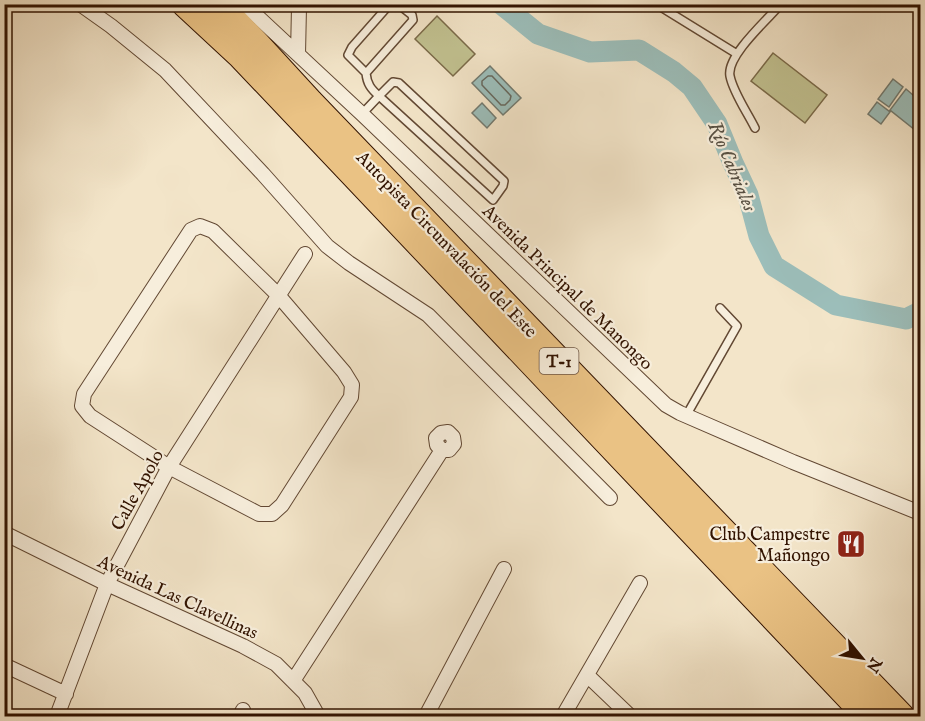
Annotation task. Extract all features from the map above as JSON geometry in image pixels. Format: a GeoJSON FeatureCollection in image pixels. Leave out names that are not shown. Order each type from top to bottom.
{"type":"FeatureCollection","features":[{"type":"Feature","properties":{"kind":"highway","name":"Autopista Circunvalación del Este"},"geometry":{"type":"LineString","coordinates":[[185,4],[241,56],[867,717]]}},
{"type":"Feature","properties":{"kind":"highway","name":"Autopista Circunvalación del Este"},"geometry":{"type":"LineString","coordinates":[[218,4],[901,717]]}},
{"type":"Feature","properties":{"kind":"street"},"geometry":{"type":"LineString","coordinates":[[80,4],[165,70],[327,246],[428,315],[610,498]]}},
{"type":"Feature","properties":{"kind":"street","name":"Avenida Principal de Manongo"},"geometry":{"type":"LineString","coordinates":[[244,4],[666,405],[686,416],[793,462],[921,513]]}},
{"type":"Feature","properties":{"kind":"street"},"geometry":{"type":"LineString","coordinates":[[258,4],[264,4]]}},
{"type":"Feature","properties":{"kind":"street"},"geometry":{"type":"LineString","coordinates":[[298,54],[300,4]]}},
{"type":"Feature","properties":{"kind":"street"},"geometry":{"type":"LineString","coordinates":[[200,226],[213,231],[278,296],[344,372],[352,385],[351,397],[345,407],[282,505],[272,514],[259,514],[169,467],[90,416],[82,406],[84,394],[191,230],[200,226]]}},
{"type":"Feature","properties":{"kind":"street","name":"Calle Apolo"},"geometry":{"type":"LineString","coordinates":[[57,717],[107,584],[169,467],[305,254]]}},
{"type":"Feature","properties":{"kind":"street"},"geometry":{"type":"LineString","coordinates":[[293,681],[442,450]]}},
{"type":"Feature","properties":{"kind":"street","name":"Avenida Las Clavellinas"},"geometry":{"type":"LineString","coordinates":[[4,533],[107,584],[243,646],[276,664],[305,693],[318,717]]}},
{"type":"Feature","properties":{"kind":"street"},"geometry":{"type":"LineString","coordinates":[[426,717],[504,569]]}},
{"type":"Feature","properties":{"kind":"street"},"geometry":{"type":"LineString","coordinates":[[563,717],[640,583]]}},
{"type":"Feature","properties":{"kind":"street"},"geometry":{"type":"LineString","coordinates":[[4,665],[66,694]]}},
{"type":"Feature","properties":{"kind":"street"},"geometry":{"type":"LineString","coordinates":[[587,675],[630,717]]}},
{"type":"Feature","properties":{"kind":"lane"},"geometry":{"type":"LineString","coordinates":[[362,114],[379,96],[393,82],[399,83],[504,181],[503,186],[493,200],[379,96],[370,88],[366,73],[348,55],[390,4]]}},
{"type":"Feature","properties":{"kind":"lane"},"geometry":{"type":"LineString","coordinates":[[366,73],[412,20],[412,15],[398,4]]}},
{"type":"Feature","properties":{"kind":"lane"},"geometry":{"type":"LineString","coordinates":[[656,4],[737,54]]}},
{"type":"Feature","properties":{"kind":"lane"},"geometry":{"type":"LineString","coordinates":[[755,128],[732,83],[729,73],[730,65],[737,54],[782,4]]}},
{"type":"Feature","properties":{"kind":"lane"},"geometry":{"type":"LineString","coordinates":[[686,416],[737,326],[720,308]]}},
{"type":"Feature","properties":{"kind":"green space"},"geometry":{"type":"Polygon","coordinates":[[[437,16],[475,54],[453,76],[415,39],[437,16]]]}},
{"type":"Feature","properties":{"kind":"green space"},"geometry":{"type":"Polygon","coordinates":[[[773,53],[827,95],[805,123],[751,81],[773,53]]]}},
{"type":"Feature","properties":{"kind":"water"},"geometry":{"type":"Polygon","coordinates":[[[490,66],[521,98],[503,115],[472,83],[490,66]]]}},
{"type":"Feature","properties":{"kind":"water"},"geometry":{"type":"Polygon","coordinates":[[[893,79],[903,87],[889,107],[878,99],[893,79]]]}},
{"type":"Feature","properties":{"kind":"water"},"geometry":{"type":"Polygon","coordinates":[[[906,89],[920,101],[920,134],[890,110],[906,89]]]}},
{"type":"Feature","properties":{"kind":"water"},"geometry":{"type":"Polygon","coordinates":[[[877,102],[890,112],[881,124],[868,114],[877,102]]]}},
{"type":"Feature","properties":{"kind":"water"},"geometry":{"type":"Polygon","coordinates":[[[482,103],[496,118],[487,128],[472,113],[482,103]]]}},
{"type":"Feature","properties":{"kind":"waterway","name":"Río Cabriales"},"geometry":{"type":"LineString","coordinates":[[501,4],[538,34],[590,52],[639,50],[674,72],[692,87],[717,124],[748,195],[759,236],[774,266],[836,305],[906,319],[920,312]]}},
{"type":"Feature","properties":{"kind":"place","name":"Club Campestre Mañongo"},"geometry":{"type":"Point","coordinates":[851,544]}}]}
